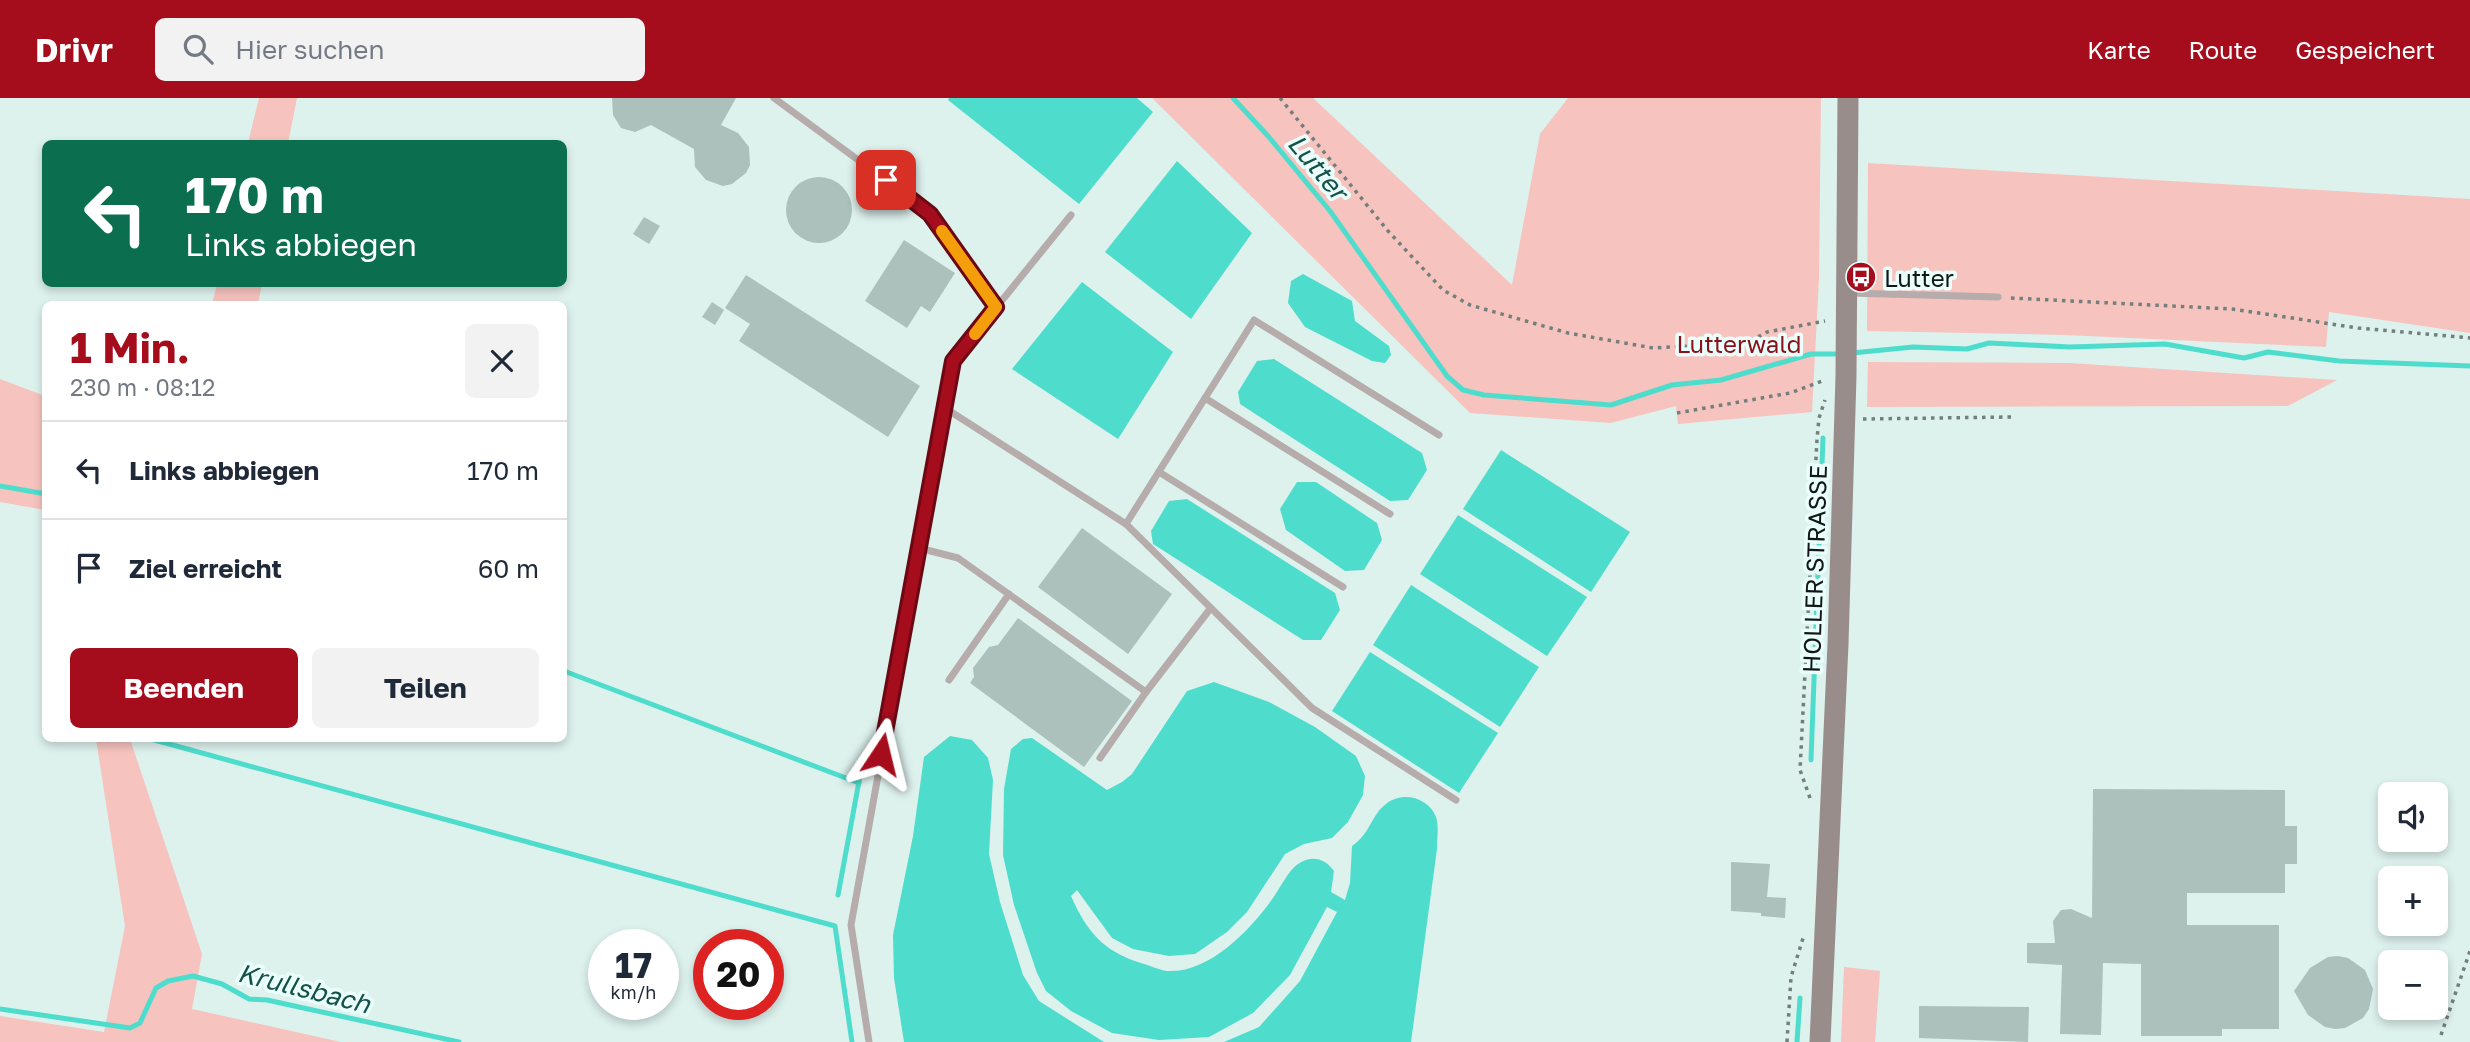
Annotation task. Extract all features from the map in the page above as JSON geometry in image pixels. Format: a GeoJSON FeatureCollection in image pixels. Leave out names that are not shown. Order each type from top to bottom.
{"type":"FeatureCollection","features":[{"type":"Feature","properties":{"kind":"street","name":"HOLLER STRASSE"},"geometry":{"type":"LineString","coordinates":[[1820,1042],[1845,419],[1836,378],[1848,331],[1848,98]]}},
{"type":"Feature","properties":{"kind":"lane"},"geometry":{"type":"LineString","coordinates":[[774,98],[930,214],[996,307]]}},
{"type":"Feature","properties":{"kind":"lane"},"geometry":{"type":"LineString","coordinates":[[869,1042],[851,925],[953,361],[1072,215]]}},
{"type":"Feature","properties":{"kind":"lane"},"geometry":{"type":"LineString","coordinates":[[1849,293],[1998,297]]}},
{"type":"Feature","properties":{"kind":"lane"},"geometry":{"type":"LineString","coordinates":[[1126,524],[1254,320],[1439,435]]}},
{"type":"Feature","properties":{"kind":"lane"},"geometry":{"type":"LineString","coordinates":[[1205,398],[1390,513]]}},
{"type":"Feature","properties":{"kind":"lane"},"geometry":{"type":"LineString","coordinates":[[944,408],[1126,524],[1312,708],[1456,800]]}},
{"type":"Feature","properties":{"kind":"lane"},"geometry":{"type":"LineString","coordinates":[[1159,472],[1343,587]]}},
{"type":"Feature","properties":{"kind":"lane"},"geometry":{"type":"LineString","coordinates":[[919,548],[958,558],[1146,692]]}},
{"type":"Feature","properties":{"kind":"lane"},"geometry":{"type":"LineString","coordinates":[[949,680],[1009,594]]}},
{"type":"Feature","properties":{"kind":"lane"},"geometry":{"type":"LineString","coordinates":[[1100,758],[1146,692],[1210,609]]}},
{"type":"Feature","properties":{"kind":"path"},"geometry":{"type":"LineString","coordinates":[[1280,98],[1406,251],[1443,290],[1470,305],[1568,333],[1653,348],[1747,343],[1767,332],[1825,321]]}},
{"type":"Feature","properties":{"kind":"path"},"geometry":{"type":"LineString","coordinates":[[1998,297],[2232,309],[2358,328],[2470,338]]}},
{"type":"Feature","properties":{"kind":"path"},"geometry":{"type":"LineString","coordinates":[[1825,372],[1836,378]]}},
{"type":"Feature","properties":{"kind":"path"},"geometry":{"type":"LineString","coordinates":[[1677,413],[1790,393],[1836,378]]}},
{"type":"Feature","properties":{"kind":"path"},"geometry":{"type":"LineString","coordinates":[[1811,802],[1800,770],[1817,439],[1819,418],[1827,392],[1836,378]]}},
{"type":"Feature","properties":{"kind":"path"},"geometry":{"type":"LineString","coordinates":[[1845,419],[2011,417]]}},
{"type":"Feature","properties":{"kind":"path"},"geometry":{"type":"LineString","coordinates":[[1787,1042],[1791,977],[1805,926]]}},
{"type":"Feature","properties":{"kind":"path"},"geometry":{"type":"LineString","coordinates":[[2441,1035],[2470,951]]}},
{"type":"Feature","properties":{"kind":"green space"},"geometry":{"type":"Polygon","coordinates":[[[259,98],[297,98],[289,140],[249,140],[259,98]]]}},
{"type":"Feature","properties":{"kind":"green space","name":"Lutterwald"},"geometry":{"type":"Polygon","coordinates":[[[1152,98],[1313,98],[1512,285],[1540,134],[1568,98],[1821,98],[1819,278],[1812,412],[1678,424],[1676,406],[1611,423],[1470,413],[1152,98]]]}},
{"type":"Feature","properties":{"kind":"green space"},"geometry":{"type":"Polygon","coordinates":[[[1868,163],[2470,199],[2470,333],[2329,312],[2326,347],[2065,335],[1867,331],[1868,163]]]}},
{"type":"Feature","properties":{"kind":"green space"},"geometry":{"type":"Polygon","coordinates":[[[216,287],[261,287],[259,301],[213,301],[216,287]]]}},
{"type":"Feature","properties":{"kind":"green space"},"geometry":{"type":"Polygon","coordinates":[[[1868,362],[2069,363],[2337,380],[2288,406],[1867,407],[1868,362]]]}},
{"type":"Feature","properties":{"kind":"green space"},"geometry":{"type":"Polygon","coordinates":[[[0,379],[42,395],[42,509],[0,502],[0,379]]]}},
{"type":"Feature","properties":{"kind":"green space"},"geometry":{"type":"Polygon","coordinates":[[[96,742],[131,742],[202,954],[192,1009],[341,1042],[0,1042],[0,1016],[104,1032],[125,926],[96,742]]]}},
{"type":"Feature","properties":{"kind":"green space"},"geometry":{"type":"Polygon","coordinates":[[[1844,967],[1880,971],[1875,1042],[1841,1042],[1844,967]]]}},
{"type":"Feature","properties":{"kind":"shaded area"},"geometry":{"type":"Polygon","coordinates":[[[1137,98],[1153,112],[1079,204],[948,100],[1137,98]]]}},
{"type":"Feature","properties":{"kind":"shaded area"},"geometry":{"type":"Polygon","coordinates":[[[1177,161],[1252,233],[1191,319],[1105,252],[1177,161]]]}},
{"type":"Feature","properties":{"kind":"shaded area"},"geometry":{"type":"Polygon","coordinates":[[[1303,274],[1352,301],[1355,321],[1389,346],[1391,355],[1385,363],[1372,361],[1305,327],[1288,303],[1291,281],[1303,274]]]}},
{"type":"Feature","properties":{"kind":"shaded area"},"geometry":{"type":"Polygon","coordinates":[[[1082,282],[1173,352],[1118,439],[1012,369],[1082,282]]]}},
{"type":"Feature","properties":{"kind":"shaded area"},"geometry":{"type":"Polygon","coordinates":[[[1274,359],[1422,453],[1427,470],[1408,500],[1390,501],[1240,404],[1238,392],[1257,361],[1274,359]]]}},
{"type":"Feature","properties":{"kind":"shaded area"},"geometry":{"type":"Polygon","coordinates":[[[1501,450],[1630,532],[1591,592],[1463,509],[1501,450]]]}},
{"type":"Feature","properties":{"kind":"shaded area"},"geometry":{"type":"Polygon","coordinates":[[[1297,482],[1316,482],[1377,523],[1382,540],[1364,570],[1345,571],[1286,530],[1280,509],[1297,482]]]}},
{"type":"Feature","properties":{"kind":"shaded area"},"geometry":{"type":"Polygon","coordinates":[[[1187,499],[1335,593],[1340,610],[1321,640],[1303,640],[1153,544],[1151,531],[1169,501],[1187,499]]]}},
{"type":"Feature","properties":{"kind":"shaded area"},"geometry":{"type":"Polygon","coordinates":[[[1458,515],[1587,597],[1547,656],[1420,574],[1458,515]]]}},
{"type":"Feature","properties":{"kind":"shaded area"},"geometry":{"type":"Polygon","coordinates":[[[1411,585],[1539,667],[1500,727],[1373,645],[1411,585]]]}},
{"type":"Feature","properties":{"kind":"shaded area"},"geometry":{"type":"Polygon","coordinates":[[[1370,652],[1498,733],[1459,793],[1332,711],[1370,652]]]}},
{"type":"Feature","properties":{"kind":"shaded area"},"geometry":{"type":"Polygon","coordinates":[[[1214,682],[1269,702],[1315,727],[1356,756],[1365,776],[1363,795],[1348,822],[1332,838],[1304,844],[1285,854],[1247,912],[1227,932],[1195,954],[1169,956],[1133,949],[1112,938],[1077,890],[1071,896],[1083,920],[1106,946],[1128,958],[1167,971],[1198,965],[1241,936],[1264,910],[1291,871],[1303,861],[1318,859],[1331,867],[1334,871],[1331,892],[1345,900],[1350,883],[1352,846],[1363,836],[1386,804],[1399,798],[1414,798],[1432,810],[1438,828],[1411,1042],[1224,1042],[1259,1027],[1300,981],[1337,912],[1327,907],[1290,975],[1253,1013],[1209,1037],[1159,1040],[1112,1033],[1071,1011],[1046,991],[1037,973],[1014,905],[1003,855],[1004,789],[1011,749],[1023,739],[1032,738],[1107,790],[1132,774],[1187,691],[1214,682]]]}},
{"type":"Feature","properties":{"kind":"shaded area"},"geometry":{"type":"Polygon","coordinates":[[[950,736],[972,740],[988,758],[993,780],[989,854],[1000,902],[1023,975],[1039,1001],[1104,1042],[904,1042],[894,978],[893,935],[913,836],[924,757],[950,736]]]}},
{"type":"Feature","properties":{"kind":"building"},"geometry":{"type":"Polygon","coordinates":[[[612,98],[736,98],[721,125],[738,133],[749,147],[750,165],[746,173],[732,184],[723,186],[706,180],[695,167],[694,149],[651,125],[635,132],[621,128],[613,115],[612,98]]]}},
{"type":"Feature","properties":{"kind":"building"},"geometry":{"type":"Polygon","coordinates":[[[812,177],[826,177],[838,182],[847,191],[852,210],[850,223],[843,234],[826,243],[812,243],[800,238],[791,229],[786,217],[786,203],[791,191],[800,182],[812,177]]]}},
{"type":"Feature","properties":{"kind":"building"},"geometry":{"type":"Polygon","coordinates":[[[644,217],[660,226],[649,244],[633,234],[644,217]]]}},
{"type":"Feature","properties":{"kind":"building"},"geometry":{"type":"Polygon","coordinates":[[[904,240],[955,273],[930,312],[921,306],[907,328],[865,301],[904,240]]]}},
{"type":"Feature","properties":{"kind":"building"},"geometry":{"type":"Polygon","coordinates":[[[746,275],[920,386],[888,437],[739,341],[750,324],[725,308],[746,275]]]}},
{"type":"Feature","properties":{"kind":"building"},"geometry":{"type":"Polygon","coordinates":[[[712,302],[724,310],[715,325],[702,317],[712,302]]]}},
{"type":"Feature","properties":{"kind":"building"},"geometry":{"type":"Polygon","coordinates":[[[1082,528],[1172,594],[1128,654],[1038,587],[1082,528]]]}},
{"type":"Feature","properties":{"kind":"building"},"geometry":{"type":"Polygon","coordinates":[[[1018,618],[1132,701],[1084,767],[970,683],[974,677],[973,668],[989,647],[998,645],[1018,618]]]}},
{"type":"Feature","properties":{"kind":"building"},"geometry":{"type":"Polygon","coordinates":[[[2093,789],[2285,790],[2285,826],[2297,826],[2297,864],[2285,864],[2285,893],[2187,893],[2187,925],[2279,925],[2279,1029],[2222,1029],[2222,1036],[2141,1036],[2141,964],[2103,963],[2101,1035],[2060,1034],[2062,965],[2027,963],[2027,943],[2055,943],[2053,921],[2061,910],[2071,909],[2092,918],[2093,789]]]}},
{"type":"Feature","properties":{"kind":"building"},"geometry":{"type":"Polygon","coordinates":[[[1731,862],[1770,864],[1767,897],[1786,898],[1785,918],[1731,911],[1731,862]]]}},
{"type":"Feature","properties":{"kind":"building"},"geometry":{"type":"Polygon","coordinates":[[[2328,957],[2348,958],[2365,970],[2373,989],[2369,1009],[2363,1018],[2345,1028],[2335,1029],[2325,1027],[2308,1015],[2294,991],[2310,968],[2328,957]]]}},
{"type":"Feature","properties":{"kind":"building"},"geometry":{"type":"Polygon","coordinates":[[[1919,1006],[2029,1007],[2028,1042],[1919,1038],[1919,1006]]]}},
{"type":"Feature","properties":{"kind":"waterway","name":"Lutter"},"geometry":{"type":"LineString","coordinates":[[1233,98],[1330,211],[1447,376],[1463,390],[1484,395],[1611,405],[1672,385],[1721,380],[1811,354],[1843,354]]}},
{"type":"Feature","properties":{"kind":"waterway","name":"Lutter"},"geometry":{"type":"LineString","coordinates":[[1852,353],[1913,347],[1967,349],[1989,343],[2070,347],[2165,344],[2244,358],[2268,352],[2339,361],[2470,366]]}},
{"type":"Feature","properties":{"kind":"waterway"},"geometry":{"type":"LineString","coordinates":[[1811,760],[1823,438]]}},
{"type":"Feature","properties":{"kind":"waterway"},"geometry":{"type":"LineString","coordinates":[[0,486],[42,493]]}},
{"type":"Feature","properties":{"kind":"waterway"},"geometry":{"type":"LineString","coordinates":[[567,672],[859,783]]}},
{"type":"Feature","properties":{"kind":"waterway"},"geometry":{"type":"LineString","coordinates":[[162,742],[835,926],[852,1042]]}},
{"type":"Feature","properties":{"kind":"waterway"},"geometry":{"type":"LineString","coordinates":[[838,895],[860,776]]}},
{"type":"Feature","properties":{"kind":"waterway","name":"Krullsbach"},"geometry":{"type":"LineString","coordinates":[[0,1009],[130,1028],[140,1023],[156,988],[168,981],[193,976],[222,984],[249,999],[267,1000],[459,1042]]}},
{"type":"Feature","properties":{"kind":"waterway"},"geometry":{"type":"LineString","coordinates":[[1797,1042],[1800,998]]}},
{"type":"Feature","properties":{"kind":"slow traffic"},"geometry":{"type":"LineString","coordinates":[[942,231],[996,307],[975,334]]}},
{"type":"Feature","properties":{"kind":"place","name":"Lutter"},"geometry":{"type":"Point","coordinates":[1861,277]}},
{"type":"Feature","properties":{"kind":"route"},"geometry":{"type":"LineString","coordinates":[[881,754],[953,361],[996,307],[930,214],[886,180]]}}]}
